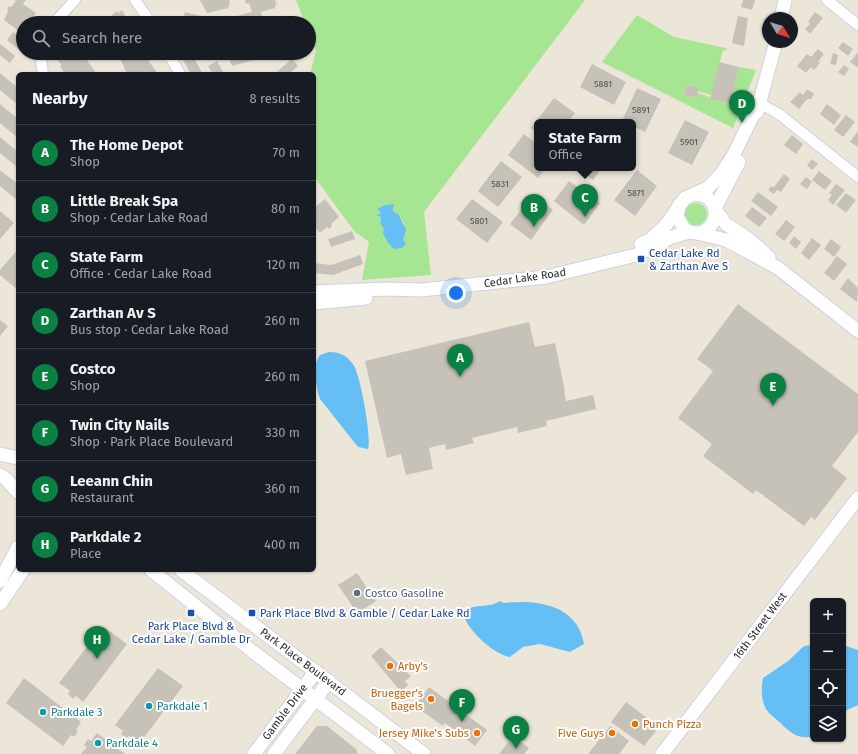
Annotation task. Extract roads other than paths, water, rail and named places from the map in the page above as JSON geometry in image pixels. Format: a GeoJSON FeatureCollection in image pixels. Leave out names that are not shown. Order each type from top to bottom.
{"type":"FeatureCollection","features":[{"type":"Feature","properties":{"kind":"street"},"geometry":{"type":"LineString","coordinates":[[60,16],[75,0]]}},
{"type":"Feature","properties":{"kind":"street"},"geometry":{"type":"LineString","coordinates":[[135,0],[145,16]]}},
{"type":"Feature","properties":{"kind":"street"},"geometry":{"type":"LineString","coordinates":[[782,12],[785,0]]}},
{"type":"Feature","properties":{"kind":"street"},"geometry":{"type":"LineString","coordinates":[[827,0],[858,25]]}},
{"type":"Feature","properties":{"kind":"street","name":"Cedar Lake Road"},"geometry":{"type":"LineString","coordinates":[[316,303],[388,296],[422,290],[567,273],[636,255],[672,237],[705,231],[715,220],[715,210],[745,149],[754,126],[774,48]]}},
{"type":"Feature","properties":{"kind":"street"},"geometry":{"type":"LineString","coordinates":[[41,60],[43,72]]}},
{"type":"Feature","properties":{"kind":"street"},"geometry":{"type":"LineString","coordinates":[[172,60],[179,72]]}},
{"type":"Feature","properties":{"kind":"street"},"geometry":{"type":"LineString","coordinates":[[759,103],[779,114],[858,177]]}},
{"type":"Feature","properties":{"kind":"street","name":"Cedar Lake Road"},"geometry":{"type":"LineString","coordinates":[[604,263],[650,240],[666,225],[685,198],[712,184],[728,166],[759,103]]}},
{"type":"Feature","properties":{"kind":"street"},"geometry":{"type":"LineString","coordinates":[[695,194],[706,197],[726,224],[750,240],[767,254],[778,268]]}},
{"type":"Feature","properties":{"kind":"street"},"geometry":{"type":"LineString","coordinates":[[679,205],[677,210],[678,221],[684,229],[726,240],[778,268],[858,331]]}},
{"type":"Feature","properties":{"kind":"street","name":"Cedar Lake Road"},"geometry":{"type":"LineString","coordinates":[[316,292],[387,289],[422,290]]}},
{"type":"Feature","properties":{"kind":"street"},"geometry":{"type":"LineString","coordinates":[[0,454],[16,457]]}},
{"type":"Feature","properties":{"kind":"street"},"geometry":{"type":"LineString","coordinates":[[0,474],[16,478]]}},
{"type":"Feature","properties":{"kind":"street"},"geometry":{"type":"LineString","coordinates":[[0,474],[16,490]]}},
{"type":"Feature","properties":{"kind":"street","name":"16th Street West"},"geometry":{"type":"LineString","coordinates":[[662,754],[858,498]]}},
{"type":"Feature","properties":{"kind":"street"},"geometry":{"type":"LineString","coordinates":[[0,581],[16,551]]}},
{"type":"Feature","properties":{"kind":"street"},"geometry":{"type":"LineString","coordinates":[[0,604],[22,572]]}},
{"type":"Feature","properties":{"kind":"street","name":"Park Place Boulevard"},"geometry":{"type":"LineString","coordinates":[[154,572],[302,689],[388,754]]}},
{"type":"Feature","properties":{"kind":"street","name":"Park Place Boulevard"},"geometry":{"type":"LineString","coordinates":[[184,572],[424,754]]}},
{"type":"Feature","properties":{"kind":"street","name":"Gamble Drive"},"geometry":{"type":"LineString","coordinates":[[254,754],[316,671]]}},
{"type":"Feature","properties":{"kind":"street","name":"Gamble Drive"},"geometry":{"type":"LineString","coordinates":[[274,754],[329,681]]}},
{"type":"Feature","properties":{"kind":"water"},"geometry":{"type":"Polygon","coordinates":[[[394,204],[393,211],[399,215],[406,230],[403,240],[406,244],[402,248],[394,249],[388,243],[383,233],[384,228],[380,224],[381,217],[376,215],[381,213],[377,209],[385,205],[394,204]]]}},
{"type":"Feature","properties":{"kind":"water"},"geometry":{"type":"Polygon","coordinates":[[[329,352],[340,353],[348,358],[353,364],[362,392],[367,420],[369,443],[368,449],[358,447],[320,399],[316,383],[316,364],[320,355],[329,352]]]}},
{"type":"Feature","properties":{"kind":"water"},"geometry":{"type":"Polygon","coordinates":[[[500,601],[504,603],[530,602],[554,607],[565,613],[574,621],[580,631],[584,644],[570,652],[540,644],[523,647],[510,657],[503,655],[475,634],[465,620],[463,613],[476,606],[491,605],[500,601]]]}},
{"type":"Feature","properties":{"kind":"water"},"geometry":{"type":"Polygon","coordinates":[[[810,645],[810,736],[807,737],[797,736],[789,731],[767,711],[762,698],[763,678],[788,661],[804,646],[810,645]]]}},
{"type":"Feature","properties":{"kind":"water"},"geometry":{"type":"Polygon","coordinates":[[[846,646],[858,650],[858,705],[846,711],[846,646]]]}},
{"type":"Feature","properties":{"kind":"place","name":"Zarthan Av S"},"geometry":{"type":"Point","coordinates":[742,123]}},
{"type":"Feature","properties":{"kind":"place","name":"State Farm"},"geometry":{"type":"Point","coordinates":[585,217]}},
{"type":"Feature","properties":{"kind":"place","name":"Little Break Spa"},"geometry":{"type":"Point","coordinates":[534,227]}},
{"type":"Feature","properties":{"kind":"place","name":"Cedar Lake Rd & Zarthan Ave S"},"geometry":{"type":"Point","coordinates":[641,259]}},
{"type":"Feature","properties":{"kind":"place","name":"The Home Depot"},"geometry":{"type":"Point","coordinates":[460,377]}},
{"type":"Feature","properties":{"kind":"place","name":"Costco"},"geometry":{"type":"Point","coordinates":[773,406]}},
{"type":"Feature","properties":{"kind":"place","name":"Costco Gasoline"},"geometry":{"type":"Point","coordinates":[357,593]}},
{"type":"Feature","properties":{"kind":"place","name":"Park Place Blvd & Cedar Lake / Gamble Dr"},"geometry":{"type":"Point","coordinates":[191,613]}},
{"type":"Feature","properties":{"kind":"place","name":"Park Place Blvd & Gamble / Cedar Lake Rd"},"geometry":{"type":"Point","coordinates":[252,613]}},
{"type":"Feature","properties":{"kind":"place","name":"Parkdale 2"},"geometry":{"type":"Point","coordinates":[97,659]}},
{"type":"Feature","properties":{"kind":"place","name":"Arby's"},"geometry":{"type":"Point","coordinates":[390,666]}},
{"type":"Feature","properties":{"kind":"place","name":"Bruegger's Bagels"},"geometry":{"type":"Point","coordinates":[431,699]}},
{"type":"Feature","properties":{"kind":"place","name":"Parkdale 1"},"geometry":{"type":"Point","coordinates":[149,706]}},
{"type":"Feature","properties":{"kind":"place","name":"Parkdale 3"},"geometry":{"type":"Point","coordinates":[43,712]}},
{"type":"Feature","properties":{"kind":"place","name":"Twin City Nails"},"geometry":{"type":"Point","coordinates":[462,722]}},
{"type":"Feature","properties":{"kind":"place","name":"Punch Pizza"},"geometry":{"type":"Point","coordinates":[635,724]}},
{"type":"Feature","properties":{"kind":"place","name":"Jersey Mike's Subs"},"geometry":{"type":"Point","coordinates":[477,733]}},
{"type":"Feature","properties":{"kind":"place","name":"Five Guys"},"geometry":{"type":"Point","coordinates":[612,733]}},
{"type":"Feature","properties":{"kind":"place","name":"Parkdale 4"},"geometry":{"type":"Point","coordinates":[98,743]}},
{"type":"Feature","properties":{"kind":"place","name":"Leeann Chin"},"geometry":{"type":"Point","coordinates":[516,749]}}]}
